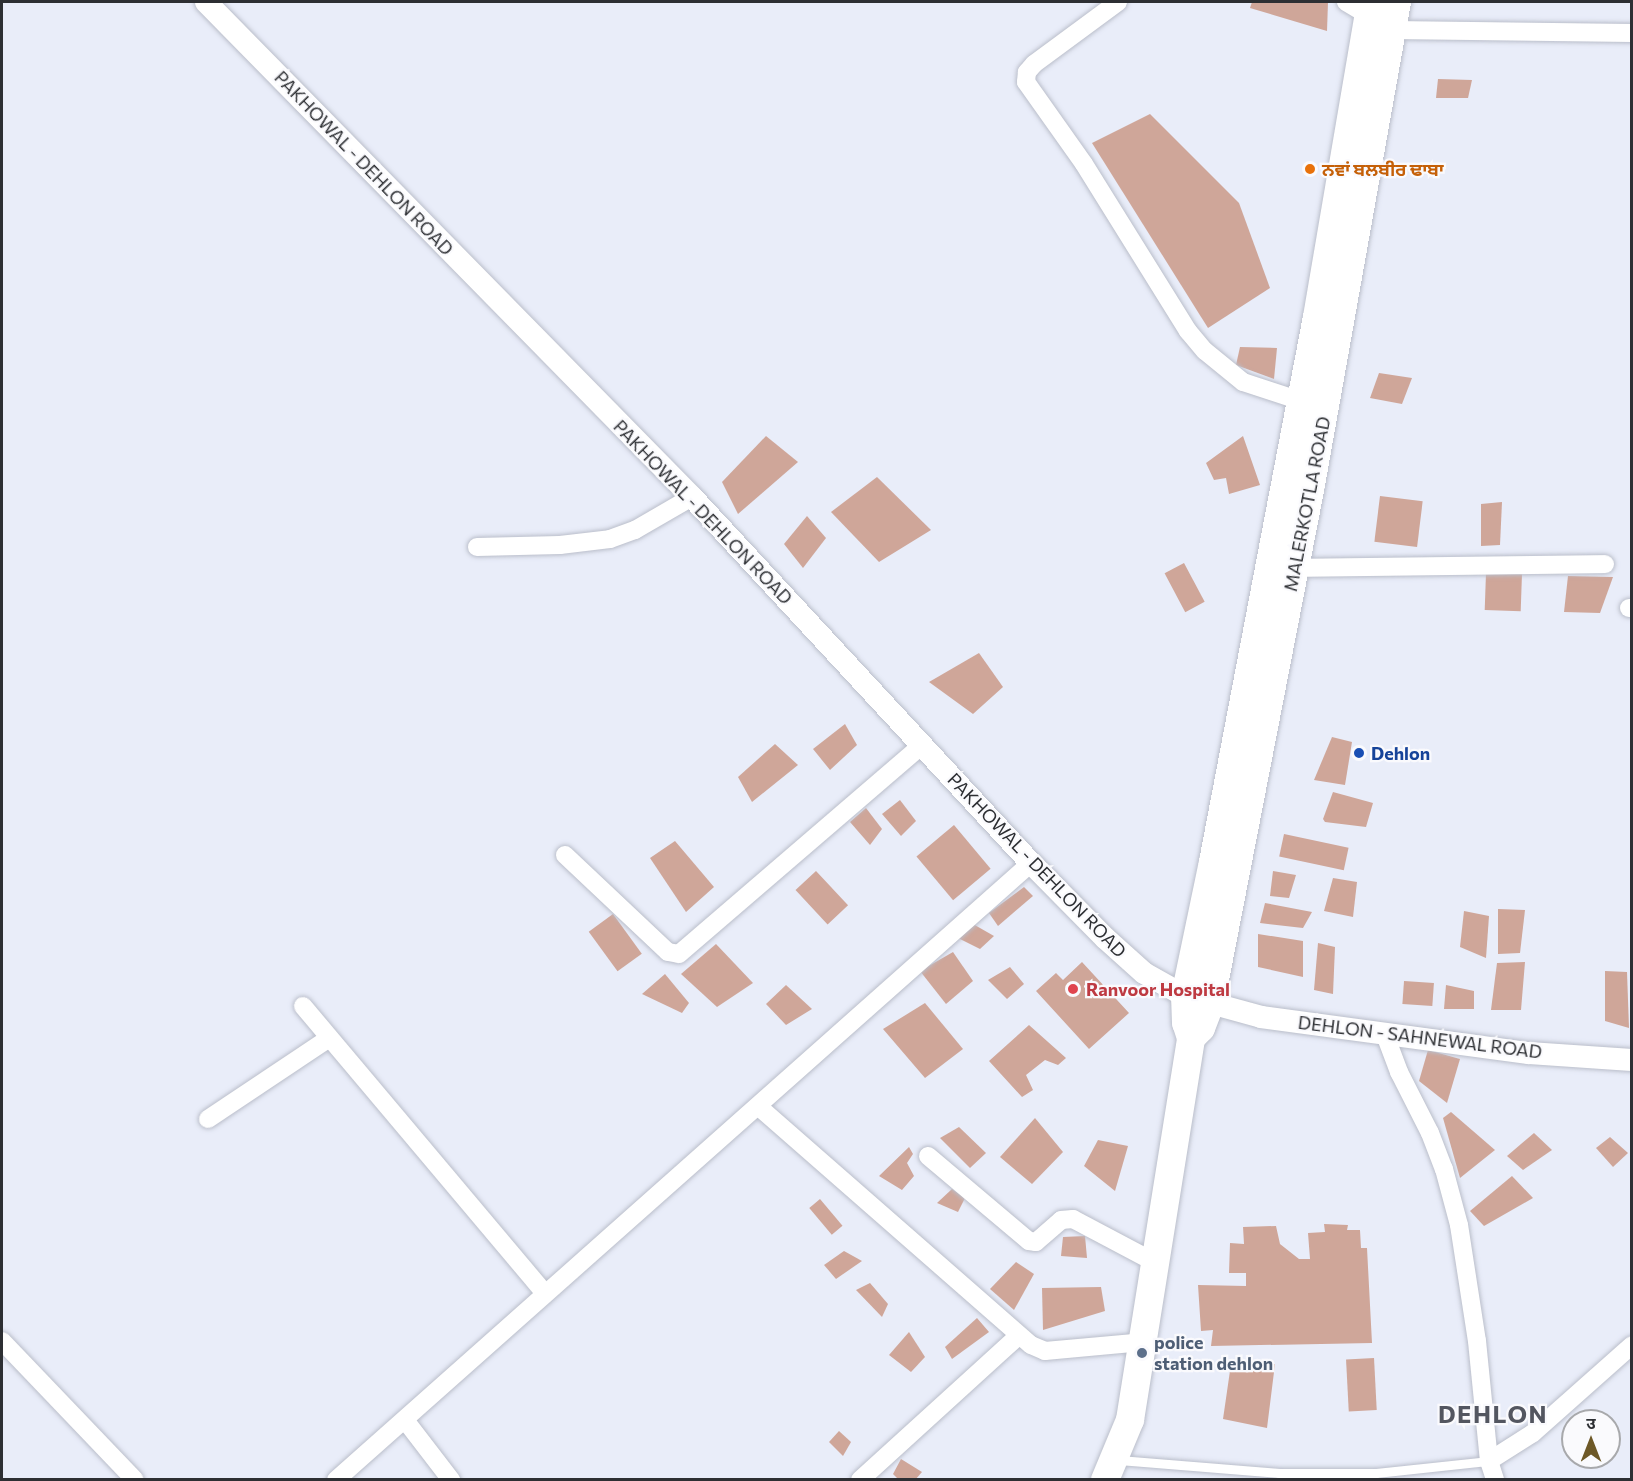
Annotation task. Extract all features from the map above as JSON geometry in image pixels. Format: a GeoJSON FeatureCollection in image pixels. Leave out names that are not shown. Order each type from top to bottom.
{"type":"FeatureCollection","features":[{"type":"Feature","properties":{"kind":"main road","name":"MALERKOTLA ROAD"},"geometry":{"type":"LineString","coordinates":[[1369,12],[1397,2]]}},
{"type":"Feature","properties":{"kind":"main road","name":"MALERKOTLA ROAD"},"geometry":{"type":"LineString","coordinates":[[1198,1000],[1369,12]]}},
{"type":"Feature","properties":{"kind":"main road","name":"MALERKOTLA ROAD"},"geometry":{"type":"LineString","coordinates":[[1198,1000],[1295,568],[1369,12]]}},
{"type":"Feature","properties":{"kind":"main road"},"geometry":{"type":"LineString","coordinates":[[1109,1469],[1130,1420],[1191,1038],[1201,1028],[1198,1000]]}},
{"type":"Feature","properties":{"kind":"street","name":"PAKHOWAL - DEHLON ROAD"},"geometry":{"type":"LineString","coordinates":[[206,2],[692,497],[1032,863],[1105,938],[1144,973],[1198,1000]]}},
{"type":"Feature","properties":{"kind":"street"},"geometry":{"type":"LineString","coordinates":[[1118,2],[1034,64],[1027,72],[1026,82],[1084,164],[1188,331],[1205,351],[1243,382],[1301,401]]}},
{"type":"Feature","properties":{"kind":"street"},"geometry":{"type":"LineString","coordinates":[[1369,12],[1632,33]]}},
{"type":"Feature","properties":{"kind":"street"},"geometry":{"type":"LineString","coordinates":[[477,547],[560,545],[610,539],[635,530],[692,497]]}},
{"type":"Feature","properties":{"kind":"street"},"geometry":{"type":"LineString","coordinates":[[1295,568],[1605,564]]}},
{"type":"Feature","properties":{"kind":"street"},"geometry":{"type":"LineString","coordinates":[[565,855],[668,952],[679,954],[922,745]]}},
{"type":"Feature","properties":{"kind":"street"},"geometry":{"type":"LineString","coordinates":[[336,1479],[1032,863]]}},
{"type":"Feature","properties":{"kind":"street","name":"DEHLON - SAHNEWAL ROAD"},"geometry":{"type":"LineString","coordinates":[[1198,1000],[1261,1017],[1529,1053],[1632,1060]]}},
{"type":"Feature","properties":{"kind":"street"},"geometry":{"type":"LineString","coordinates":[[303,1006],[328,1040],[545,1293]]}},
{"type":"Feature","properties":{"kind":"street"},"geometry":{"type":"LineString","coordinates":[[1383,1032],[1399,1072],[1430,1133],[1444,1169],[1459,1225],[1469,1276],[1489,1461],[1495,1479]]}},
{"type":"Feature","properties":{"kind":"street"},"geometry":{"type":"LineString","coordinates":[[208,1119],[328,1040]]}},
{"type":"Feature","properties":{"kind":"street"},"geometry":{"type":"LineString","coordinates":[[759,1107],[1018,1336],[1045,1351],[1143,1342]]}},
{"type":"Feature","properties":{"kind":"street"},"geometry":{"type":"LineString","coordinates":[[928,1156],[1029,1241],[1036,1242],[1061,1220],[1073,1219],[1156,1263]]}},
{"type":"Feature","properties":{"kind":"street"},"geometry":{"type":"LineString","coordinates":[[860,1479],[1018,1336]]}},
{"type":"Feature","properties":{"kind":"street"},"geometry":{"type":"LineString","coordinates":[[2,1341],[135,1479]]}},
{"type":"Feature","properties":{"kind":"street"},"geometry":{"type":"LineString","coordinates":[[1489,1461],[1533,1433],[1632,1345]]}},
{"type":"Feature","properties":{"kind":"street"},"geometry":{"type":"LineString","coordinates":[[405,1420],[451,1479]]}},
{"type":"Feature","properties":{"kind":"lane"},"geometry":{"type":"LineString","coordinates":[[1109,1469],[1376,1473],[1489,1461]]}},
{"type":"Feature","properties":{"kind":"building"},"geometry":{"type":"Polygon","coordinates":[[[1252,2],[1328,2],[1327,31],[1250,8],[1252,2]]]}},
{"type":"Feature","properties":{"kind":"building"},"geometry":{"type":"Polygon","coordinates":[[[1438,79],[1472,80],[1468,98],[1436,98],[1438,79]]]}},
{"type":"Feature","properties":{"kind":"building"},"geometry":{"type":"Polygon","coordinates":[[[1150,114],[1239,203],[1270,288],[1208,328],[1092,143],[1150,114]]]}},
{"type":"Feature","properties":{"kind":"building"},"geometry":{"type":"Polygon","coordinates":[[[1240,347],[1277,348],[1274,379],[1236,365],[1240,347]]]}},
{"type":"Feature","properties":{"kind":"building"},"geometry":{"type":"Polygon","coordinates":[[[1379,373],[1412,378],[1402,404],[1370,398],[1379,373]]]}},
{"type":"Feature","properties":{"kind":"building"},"geometry":{"type":"Polygon","coordinates":[[[766,436],[798,462],[738,514],[722,482],[766,436]]]}},
{"type":"Feature","properties":{"kind":"building"},"geometry":{"type":"Polygon","coordinates":[[[1243,436],[1260,485],[1229,494],[1226,478],[1214,480],[1206,463],[1243,436]]]}},
{"type":"Feature","properties":{"kind":"building"},"geometry":{"type":"Polygon","coordinates":[[[877,477],[931,530],[879,562],[831,512],[877,477]]]}},
{"type":"Feature","properties":{"kind":"building"},"geometry":{"type":"Polygon","coordinates":[[[1380,496],[1423,501],[1417,547],[1374,542],[1380,496]]]}},
{"type":"Feature","properties":{"kind":"building"},"geometry":{"type":"Polygon","coordinates":[[[1502,502],[1500,545],[1481,546],[1481,504],[1502,502]]]}},
{"type":"Feature","properties":{"kind":"building"},"geometry":{"type":"Polygon","coordinates":[[[807,516],[826,538],[803,568],[784,544],[807,516]]]}},
{"type":"Feature","properties":{"kind":"building"},"geometry":{"type":"Polygon","coordinates":[[[1184,563],[1205,602],[1185,612],[1165,573],[1184,563]]]}},
{"type":"Feature","properties":{"kind":"building"},"geometry":{"type":"Polygon","coordinates":[[[1486,573],[1522,574],[1521,611],[1485,610],[1486,573]]]}},
{"type":"Feature","properties":{"kind":"building"},"geometry":{"type":"Polygon","coordinates":[[[1568,576],[1613,577],[1600,613],[1564,612],[1568,576]]]}},
{"type":"Feature","properties":{"kind":"building"},"geometry":{"type":"Polygon","coordinates":[[[979,653],[1003,687],[973,714],[929,682],[979,653]]]}},
{"type":"Feature","properties":{"kind":"building"},"geometry":{"type":"Polygon","coordinates":[[[845,724],[857,745],[830,770],[813,749],[845,724]]]}},
{"type":"Feature","properties":{"kind":"building"},"geometry":{"type":"Polygon","coordinates":[[[1332,737],[1352,742],[1345,785],[1314,780],[1332,737]]]}},
{"type":"Feature","properties":{"kind":"building"},"geometry":{"type":"Polygon","coordinates":[[[775,744],[798,765],[752,802],[738,777],[775,744]]]}},
{"type":"Feature","properties":{"kind":"building"},"geometry":{"type":"Polygon","coordinates":[[[1333,792],[1373,803],[1366,827],[1325,822],[1323,819],[1333,792]]]}},
{"type":"Feature","properties":{"kind":"building"},"geometry":{"type":"Polygon","coordinates":[[[900,800],[916,821],[901,836],[882,814],[900,800]]]}},
{"type":"Feature","properties":{"kind":"building"},"geometry":{"type":"Polygon","coordinates":[[[866,808],[882,829],[870,845],[850,822],[866,808]]]}},
{"type":"Feature","properties":{"kind":"building"},"geometry":{"type":"Polygon","coordinates":[[[954,825],[991,869],[953,900],[916,856],[954,825]]]}},
{"type":"Feature","properties":{"kind":"building"},"geometry":{"type":"Polygon","coordinates":[[[1284,834],[1349,848],[1344,870],[1279,856],[1284,834]]]}},
{"type":"Feature","properties":{"kind":"building"},"geometry":{"type":"Polygon","coordinates":[[[675,841],[714,887],[686,912],[650,858],[675,841]]]}},
{"type":"Feature","properties":{"kind":"building"},"geometry":{"type":"Polygon","coordinates":[[[816,871],[848,905],[828,924],[796,890],[816,871]]]}},
{"type":"Feature","properties":{"kind":"building"},"geometry":{"type":"Polygon","coordinates":[[[1273,871],[1296,875],[1289,898],[1270,896],[1273,871]]]}},
{"type":"Feature","properties":{"kind":"building"},"geometry":{"type":"Polygon","coordinates":[[[1333,878],[1357,882],[1353,917],[1324,911],[1333,878]]]}},
{"type":"Feature","properties":{"kind":"building"},"geometry":{"type":"Polygon","coordinates":[[[1024,887],[1033,896],[998,926],[989,913],[1024,887]]]}},
{"type":"Feature","properties":{"kind":"building"},"geometry":{"type":"Polygon","coordinates":[[[1265,903],[1312,912],[1303,928],[1260,923],[1265,903]]]}},
{"type":"Feature","properties":{"kind":"building"},"geometry":{"type":"Polygon","coordinates":[[[1498,909],[1525,910],[1520,953],[1498,954],[1498,909]]]}},
{"type":"Feature","properties":{"kind":"building"},"geometry":{"type":"Polygon","coordinates":[[[1464,911],[1489,916],[1486,958],[1460,947],[1464,911]]]}},
{"type":"Feature","properties":{"kind":"building"},"geometry":{"type":"Polygon","coordinates":[[[613,914],[642,954],[618,971],[589,932],[613,914]]]}},
{"type":"Feature","properties":{"kind":"building"},"geometry":{"type":"Polygon","coordinates":[[[973,924],[994,936],[980,949],[958,938],[973,924]]]}},
{"type":"Feature","properties":{"kind":"building"},"geometry":{"type":"Polygon","coordinates":[[[1258,934],[1303,941],[1303,977],[1258,967],[1258,934]]]}},
{"type":"Feature","properties":{"kind":"building"},"geometry":{"type":"Polygon","coordinates":[[[1318,943],[1335,947],[1333,994],[1314,990],[1318,943]]]}},
{"type":"Feature","properties":{"kind":"building"},"geometry":{"type":"Polygon","coordinates":[[[716,944],[753,983],[717,1007],[681,974],[716,944]]]}},
{"type":"Feature","properties":{"kind":"building"},"geometry":{"type":"Polygon","coordinates":[[[953,952],[973,981],[946,1004],[920,971],[953,952]]]}},
{"type":"Feature","properties":{"kind":"building"},"geometry":{"type":"Polygon","coordinates":[[[1082,962],[1129,1013],[1089,1049],[1036,991],[1056,973],[1063,980],[1082,962]]]}},
{"type":"Feature","properties":{"kind":"building"},"geometry":{"type":"Polygon","coordinates":[[[1525,962],[1521,1010],[1491,1010],[1497,963],[1525,962]]]}},
{"type":"Feature","properties":{"kind":"building"},"geometry":{"type":"Polygon","coordinates":[[[1010,967],[1024,984],[1007,999],[988,980],[1010,967]]]}},
{"type":"Feature","properties":{"kind":"building"},"geometry":{"type":"Polygon","coordinates":[[[1605,971],[1627,972],[1629,1028],[1605,1021],[1605,971]]]}},
{"type":"Feature","properties":{"kind":"building"},"geometry":{"type":"Polygon","coordinates":[[[665,974],[689,1003],[682,1013],[642,994],[665,974]]]}},
{"type":"Feature","properties":{"kind":"building"},"geometry":{"type":"Polygon","coordinates":[[[1404,981],[1434,983],[1432,1006],[1402,1004],[1404,981]]]}},
{"type":"Feature","properties":{"kind":"building"},"geometry":{"type":"Polygon","coordinates":[[[786,985],[812,1009],[786,1025],[766,1004],[786,985]]]}},
{"type":"Feature","properties":{"kind":"building"},"geometry":{"type":"Polygon","coordinates":[[[1446,985],[1474,991],[1474,1009],[1444,1009],[1446,985]]]}},
{"type":"Feature","properties":{"kind":"building"},"geometry":{"type":"Polygon","coordinates":[[[925,1003],[963,1049],[925,1078],[883,1029],[925,1003]]]}},
{"type":"Feature","properties":{"kind":"building"},"geometry":{"type":"Polygon","coordinates":[[[1029,1025],[1066,1058],[1058,1065],[1045,1060],[1026,1075],[1033,1090],[1022,1097],[989,1061],[1029,1025]]]}},
{"type":"Feature","properties":{"kind":"building"},"geometry":{"type":"Polygon","coordinates":[[[1428,1050],[1460,1059],[1447,1103],[1419,1081],[1428,1050]]]}},
{"type":"Feature","properties":{"kind":"building"},"geometry":{"type":"Polygon","coordinates":[[[1451,1112],[1495,1150],[1460,1178],[1443,1118],[1451,1112]]]}},
{"type":"Feature","properties":{"kind":"building"},"geometry":{"type":"Polygon","coordinates":[[[1035,1118],[1063,1152],[1032,1184],[1000,1157],[1035,1118]]]}},
{"type":"Feature","properties":{"kind":"building"},"geometry":{"type":"Polygon","coordinates":[[[959,1127],[986,1153],[970,1168],[940,1138],[959,1127]]]}},
{"type":"Feature","properties":{"kind":"building"},"geometry":{"type":"Polygon","coordinates":[[[1534,1133],[1552,1150],[1523,1170],[1507,1156],[1534,1133]]]}},
{"type":"Feature","properties":{"kind":"building"},"geometry":{"type":"Polygon","coordinates":[[[1610,1137],[1628,1153],[1613,1167],[1596,1148],[1610,1137]]]}},
{"type":"Feature","properties":{"kind":"building"},"geometry":{"type":"Polygon","coordinates":[[[1098,1140],[1128,1146],[1115,1191],[1084,1166],[1098,1140]]]}},
{"type":"Feature","properties":{"kind":"building"},"geometry":{"type":"Polygon","coordinates":[[[909,1147],[913,1154],[907,1163],[914,1176],[902,1190],[879,1176],[909,1147]]]}},
{"type":"Feature","properties":{"kind":"building"},"geometry":{"type":"Polygon","coordinates":[[[1512,1176],[1533,1198],[1484,1226],[1470,1211],[1512,1176]]]}},
{"type":"Feature","properties":{"kind":"building"},"geometry":{"type":"Polygon","coordinates":[[[952,1189],[965,1198],[958,1212],[937,1203],[952,1189]]]}},
{"type":"Feature","properties":{"kind":"building"},"geometry":{"type":"Polygon","coordinates":[[[820,1199],[842,1226],[832,1235],[809,1208],[820,1199]]]}},
{"type":"Feature","properties":{"kind":"building"},"geometry":{"type":"Polygon","coordinates":[[[1324,1224],[1348,1225],[1347,1230],[1360,1230],[1361,1248],[1367,1248],[1372,1343],[1211,1346],[1213,1330],[1201,1331],[1198,1285],[1246,1286],[1246,1273],[1229,1273],[1230,1243],[1244,1244],[1243,1227],[1276,1226],[1280,1244],[1299,1259],[1310,1259],[1308,1233],[1325,1232],[1324,1224]]]}},
{"type":"Feature","properties":{"kind":"building"},"geometry":{"type":"Polygon","coordinates":[[[1085,1236],[1087,1258],[1061,1256],[1063,1237],[1085,1236]]]}},
{"type":"Feature","properties":{"kind":"building"},"geometry":{"type":"Polygon","coordinates":[[[844,1251],[862,1261],[836,1279],[824,1265],[844,1251]]]}},
{"type":"Feature","properties":{"kind":"building"},"geometry":{"type":"Polygon","coordinates":[[[1016,1262],[1034,1274],[1014,1310],[990,1289],[1016,1262]]]}},
{"type":"Feature","properties":{"kind":"building"},"geometry":{"type":"Polygon","coordinates":[[[870,1283],[888,1304],[882,1317],[856,1290],[870,1283]]]}},
{"type":"Feature","properties":{"kind":"building"},"geometry":{"type":"Polygon","coordinates":[[[1101,1287],[1105,1311],[1043,1330],[1042,1288],[1101,1287]]]}},
{"type":"Feature","properties":{"kind":"building"},"geometry":{"type":"Polygon","coordinates":[[[977,1318],[989,1332],[952,1359],[945,1347],[977,1318]]]}},
{"type":"Feature","properties":{"kind":"building"},"geometry":{"type":"Polygon","coordinates":[[[909,1332],[925,1357],[911,1372],[889,1355],[909,1332]]]}},
{"type":"Feature","properties":{"kind":"building"},"geometry":{"type":"Polygon","coordinates":[[[1374,1358],[1377,1410],[1349,1411],[1346,1359],[1374,1358]]]}},
{"type":"Feature","properties":{"kind":"building"},"geometry":{"type":"Polygon","coordinates":[[[1231,1364],[1275,1364],[1267,1428],[1223,1419],[1231,1364]]]}},
{"type":"Feature","properties":{"kind":"building"},"geometry":{"type":"Polygon","coordinates":[[[839,1431],[851,1442],[843,1456],[829,1442],[839,1431]]]}},
{"type":"Feature","properties":{"kind":"building"},"geometry":{"type":"Polygon","coordinates":[[[901,1459],[922,1472],[915,1480],[899,1480],[893,1474],[901,1459]]]}},
{"type":"Feature","properties":{"kind":"place","name":"ਨਵਾਂ ਬਲਬੀਰ ਢਾਬਾ"},"geometry":{"type":"Point","coordinates":[1310,169]}},
{"type":"Feature","properties":{"kind":"place","name":"Dehlon"},"geometry":{"type":"Point","coordinates":[1359,753]}},
{"type":"Feature","properties":{"kind":"place","name":"Ranvoor Hospital"},"geometry":{"type":"Point","coordinates":[1073,989]}},
{"type":"Feature","properties":{"kind":"place","name":"police station dehlon"},"geometry":{"type":"Point","coordinates":[1142,1353]}},
{"type":"Feature","properties":{"kind":"district","name":"DEHLON"},"geometry":{"type":"Point","coordinates":[1493,1414]}}]}
